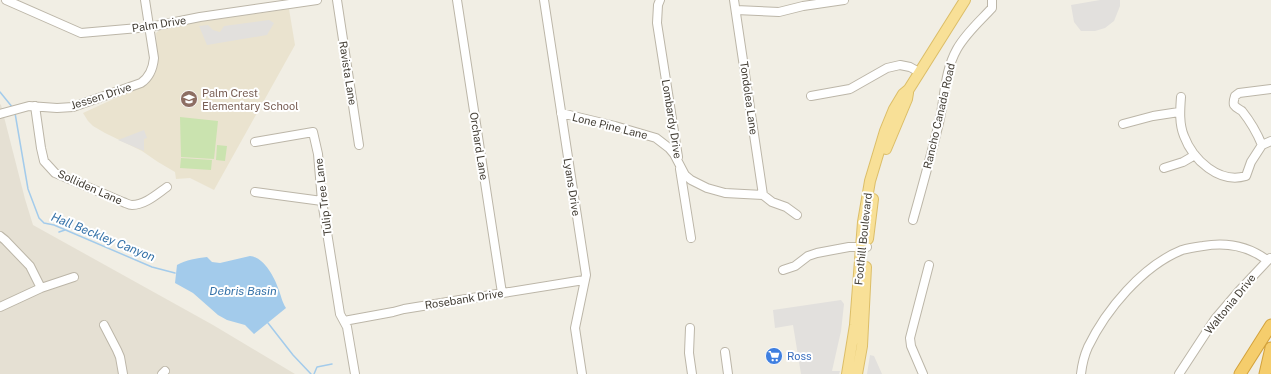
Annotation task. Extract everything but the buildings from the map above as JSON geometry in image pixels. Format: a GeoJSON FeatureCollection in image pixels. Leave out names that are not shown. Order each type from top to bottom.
{"type":"FeatureCollection","features":[{"type":"Feature","properties":{"kind":"highway"},"geometry":{"type":"LineString","coordinates":[[1240,374],[1271,325]]}},
{"type":"Feature","properties":{"kind":"highway"},"geometry":{"type":"LineString","coordinates":[[1265,374],[1271,348]]}},
{"type":"Feature","properties":{"kind":"main road","name":"Foothill Boulevard"},"geometry":{"type":"LineString","coordinates":[[857,374],[862,346],[861,302],[866,202],[874,164],[894,110],[903,94],[909,89],[965,0]]}},
{"type":"Feature","properties":{"kind":"main road","name":"Foothill Boulevard"},"geometry":{"type":"LineString","coordinates":[[847,374],[861,302]]}},
{"type":"Feature","properties":{"kind":"street","name":"Palm Drive"},"geometry":{"type":"LineString","coordinates":[[6,0],[81,33],[150,27],[200,17],[317,0]]}},
{"type":"Feature","properties":{"kind":"street","name":"Jessen Drive"},"geometry":{"type":"LineString","coordinates":[[3,113],[23,107],[73,107],[141,83],[147,79],[154,66],[154,58],[145,0]]}},
{"type":"Feature","properties":{"kind":"street","name":"Ravista Lane"},"geometry":{"type":"LineString","coordinates":[[337,0],[359,145]]}},
{"type":"Feature","properties":{"kind":"street","name":"Orchard Lane"},"geometry":{"type":"LineString","coordinates":[[457,0],[502,293]]}},
{"type":"Feature","properties":{"kind":"street","name":"Lyans Drive"},"geometry":{"type":"LineString","coordinates":[[544,0],[586,275],[575,328],[582,374]]}},
{"type":"Feature","properties":{"kind":"street","name":"Lombardy Drive"},"geometry":{"type":"LineString","coordinates":[[660,0],[658,5],[657,23],[691,238]]}},
{"type":"Feature","properties":{"kind":"street","name":"Tondolea Lane"},"geometry":{"type":"LineString","coordinates":[[734,0],[763,195]]}},
{"type":"Feature","properties":{"kind":"street"},"geometry":{"type":"LineString","coordinates":[[736,10],[779,12],[803,6],[844,0]]}},
{"type":"Feature","properties":{"kind":"street","name":"Rancho Canada Road"},"geometry":{"type":"LineString","coordinates":[[913,220],[939,122],[948,73],[952,60],[956,50],[965,36],[992,8],[992,0]]}},
{"type":"Feature","properties":{"kind":"street"},"geometry":{"type":"LineString","coordinates":[[811,96],[850,89],[887,68],[900,65],[910,67],[919,72]]}},
{"type":"Feature","properties":{"kind":"street"},"geometry":{"type":"LineString","coordinates":[[1262,145],[1248,119],[1241,110],[1233,104],[1234,96],[1244,92],[1271,89]]}},
{"type":"Feature","properties":{"kind":"street"},"geometry":{"type":"LineString","coordinates":[[1181,97],[1179,112],[1183,136],[1195,155],[1216,174],[1229,178],[1246,176],[1251,162],[1262,145],[1271,141]]}},
{"type":"Feature","properties":{"kind":"street","name":"Solliden Lane"},"geometry":{"type":"LineString","coordinates":[[35,106],[44,161],[55,173],[132,205],[148,200],[166,187]]}},
{"type":"Feature","properties":{"kind":"street"},"geometry":{"type":"LineString","coordinates":[[1123,124],[1153,116],[1179,112]]}},
{"type":"Feature","properties":{"kind":"street","name":"Lone Pine Lane"},"geometry":{"type":"LineString","coordinates":[[561,113],[656,138],[669,148],[688,178],[708,188],[725,193],[763,195],[772,202],[786,207],[797,215]]}},
{"type":"Feature","properties":{"kind":"street","name":"Tulip Tree Lane"},"geometry":{"type":"LineString","coordinates":[[255,142],[313,132],[318,154],[322,202],[340,314],[347,327],[355,374]]}},
{"type":"Feature","properties":{"kind":"street"},"geometry":{"type":"LineString","coordinates":[[1164,168],[1183,162],[1195,155]]}},
{"type":"Feature","properties":{"kind":"street"},"geometry":{"type":"LineString","coordinates":[[255,192],[322,202]]}},
{"type":"Feature","properties":{"kind":"street"},"geometry":{"type":"LineString","coordinates":[[0,236],[30,266],[41,288]]}},
{"type":"Feature","properties":{"kind":"street"},"geometry":{"type":"LineString","coordinates":[[1081,374],[1088,348],[1104,320],[1119,299],[1148,271],[1161,262],[1184,250],[1217,244],[1247,248],[1269,259]]}},
{"type":"Feature","properties":{"kind":"street"},"geometry":{"type":"LineString","coordinates":[[783,270],[795,266],[808,256],[817,253],[849,247],[864,246]]}},
{"type":"Feature","properties":{"kind":"street","name":"Waltonia Drive"},"geometry":{"type":"LineString","coordinates":[[1179,374],[1215,319],[1269,259]]}},
{"type":"Feature","properties":{"kind":"street"},"geometry":{"type":"LineString","coordinates":[[922,374],[911,346],[910,338],[929,265]]}},
{"type":"Feature","properties":{"kind":"street"},"geometry":{"type":"LineString","coordinates":[[0,307],[41,288],[74,277]]}},
{"type":"Feature","properties":{"kind":"street","name":"Rosebank Drive"},"geometry":{"type":"LineString","coordinates":[[344,321],[404,309],[584,280]]}},
{"type":"Feature","properties":{"kind":"street"},"geometry":{"type":"LineString","coordinates":[[104,325],[120,357],[123,374]]}},
{"type":"Feature","properties":{"kind":"street"},"geometry":{"type":"LineString","coordinates":[[690,328],[689,353],[692,374]]}},
{"type":"Feature","properties":{"kind":"street"},"geometry":{"type":"LineString","coordinates":[[725,352],[728,374]]}},
{"type":"Feature","properties":{"kind":"shaded area"},"geometry":{"type":"Polygon","coordinates":[[[1100,0],[1120,0],[1120,6],[1114,21],[1105,28],[1095,31],[1081,31],[1074,22],[1071,5],[1100,0]]]}},
{"type":"Feature","properties":{"kind":"shaded area","name":"Palm Crest Elementary School"},"geometry":{"type":"Polygon","coordinates":[[[289,9],[295,45],[214,190],[190,178],[176,179],[175,172],[142,151],[93,126],[83,113],[144,85],[152,79],[158,65],[156,33],[163,27],[289,9]]]}},
{"type":"Feature","properties":{"kind":"shaded area"},"geometry":{"type":"Polygon","coordinates":[[[269,20],[274,23],[267,35],[207,45],[199,26],[208,25],[213,30],[220,32],[224,26],[269,20]]]}},
{"type":"Feature","properties":{"kind":"shaded area"},"geometry":{"type":"Polygon","coordinates":[[[0,104],[33,225],[213,325],[295,374],[0,374],[0,104]]]}},
{"type":"Feature","properties":{"kind":"shaded area"},"geometry":{"type":"Polygon","coordinates":[[[144,130],[147,138],[144,139],[144,151],[118,140],[144,130]]]}},
{"type":"Feature","properties":{"kind":"shaded area"},"geometry":{"type":"Polygon","coordinates":[[[841,300],[844,304],[841,331],[832,371],[840,371],[839,374],[801,374],[793,325],[775,328],[773,310],[841,300]]]}},
{"type":"Feature","properties":{"kind":"shaded area"},"geometry":{"type":"Polygon","coordinates":[[[870,355],[874,356],[882,374],[867,374],[870,355]]]}},
{"type":"Feature","properties":{"kind":"green space"},"geometry":{"type":"Polygon","coordinates":[[[180,117],[218,121],[214,159],[181,157],[180,117]]]}},
{"type":"Feature","properties":{"kind":"green space"},"geometry":{"type":"Polygon","coordinates":[[[217,145],[227,146],[225,161],[216,160],[217,145]]]}},
{"type":"Feature","properties":{"kind":"green space"},"geometry":{"type":"Polygon","coordinates":[[[181,158],[212,160],[211,170],[180,168],[181,158]]]}},
{"type":"Feature","properties":{"kind":"water","name":"Debris Basin"},"geometry":{"type":"Polygon","coordinates":[[[250,256],[255,257],[264,263],[271,273],[286,308],[254,334],[245,325],[227,320],[218,315],[193,293],[175,283],[177,265],[184,262],[207,257],[212,262],[220,263],[250,256]]]}},
{"type":"Feature","properties":{"kind":"waterway","name":"Hall Beckley Canyon"},"geometry":{"type":"LineString","coordinates":[[0,92],[13,108]]}},
{"type":"Feature","properties":{"kind":"waterway","name":"Hall Beckley Canyon"},"geometry":{"type":"LineString","coordinates":[[15,113],[28,189],[39,218],[44,223],[54,225],[152,267],[175,273]]}},
{"type":"Feature","properties":{"kind":"waterway","name":"Hall Beckley Canyon"},"geometry":{"type":"LineString","coordinates":[[59,232],[65,230]]}},
{"type":"Feature","properties":{"kind":"waterway"},"geometry":{"type":"LineString","coordinates":[[268,323],[293,355],[311,374]]}},
{"type":"Feature","properties":{"kind":"waterway"},"geometry":{"type":"LineString","coordinates":[[314,374],[317,367],[332,364]]}},
{"type":"Feature","properties":{"kind":"place","name":"Palm Crest Elementary School"},"geometry":{"type":"Point","coordinates":[189,99]}},
{"type":"Feature","properties":{"kind":"place","name":"Ross"},"geometry":{"type":"Point","coordinates":[774,356]}}]}
